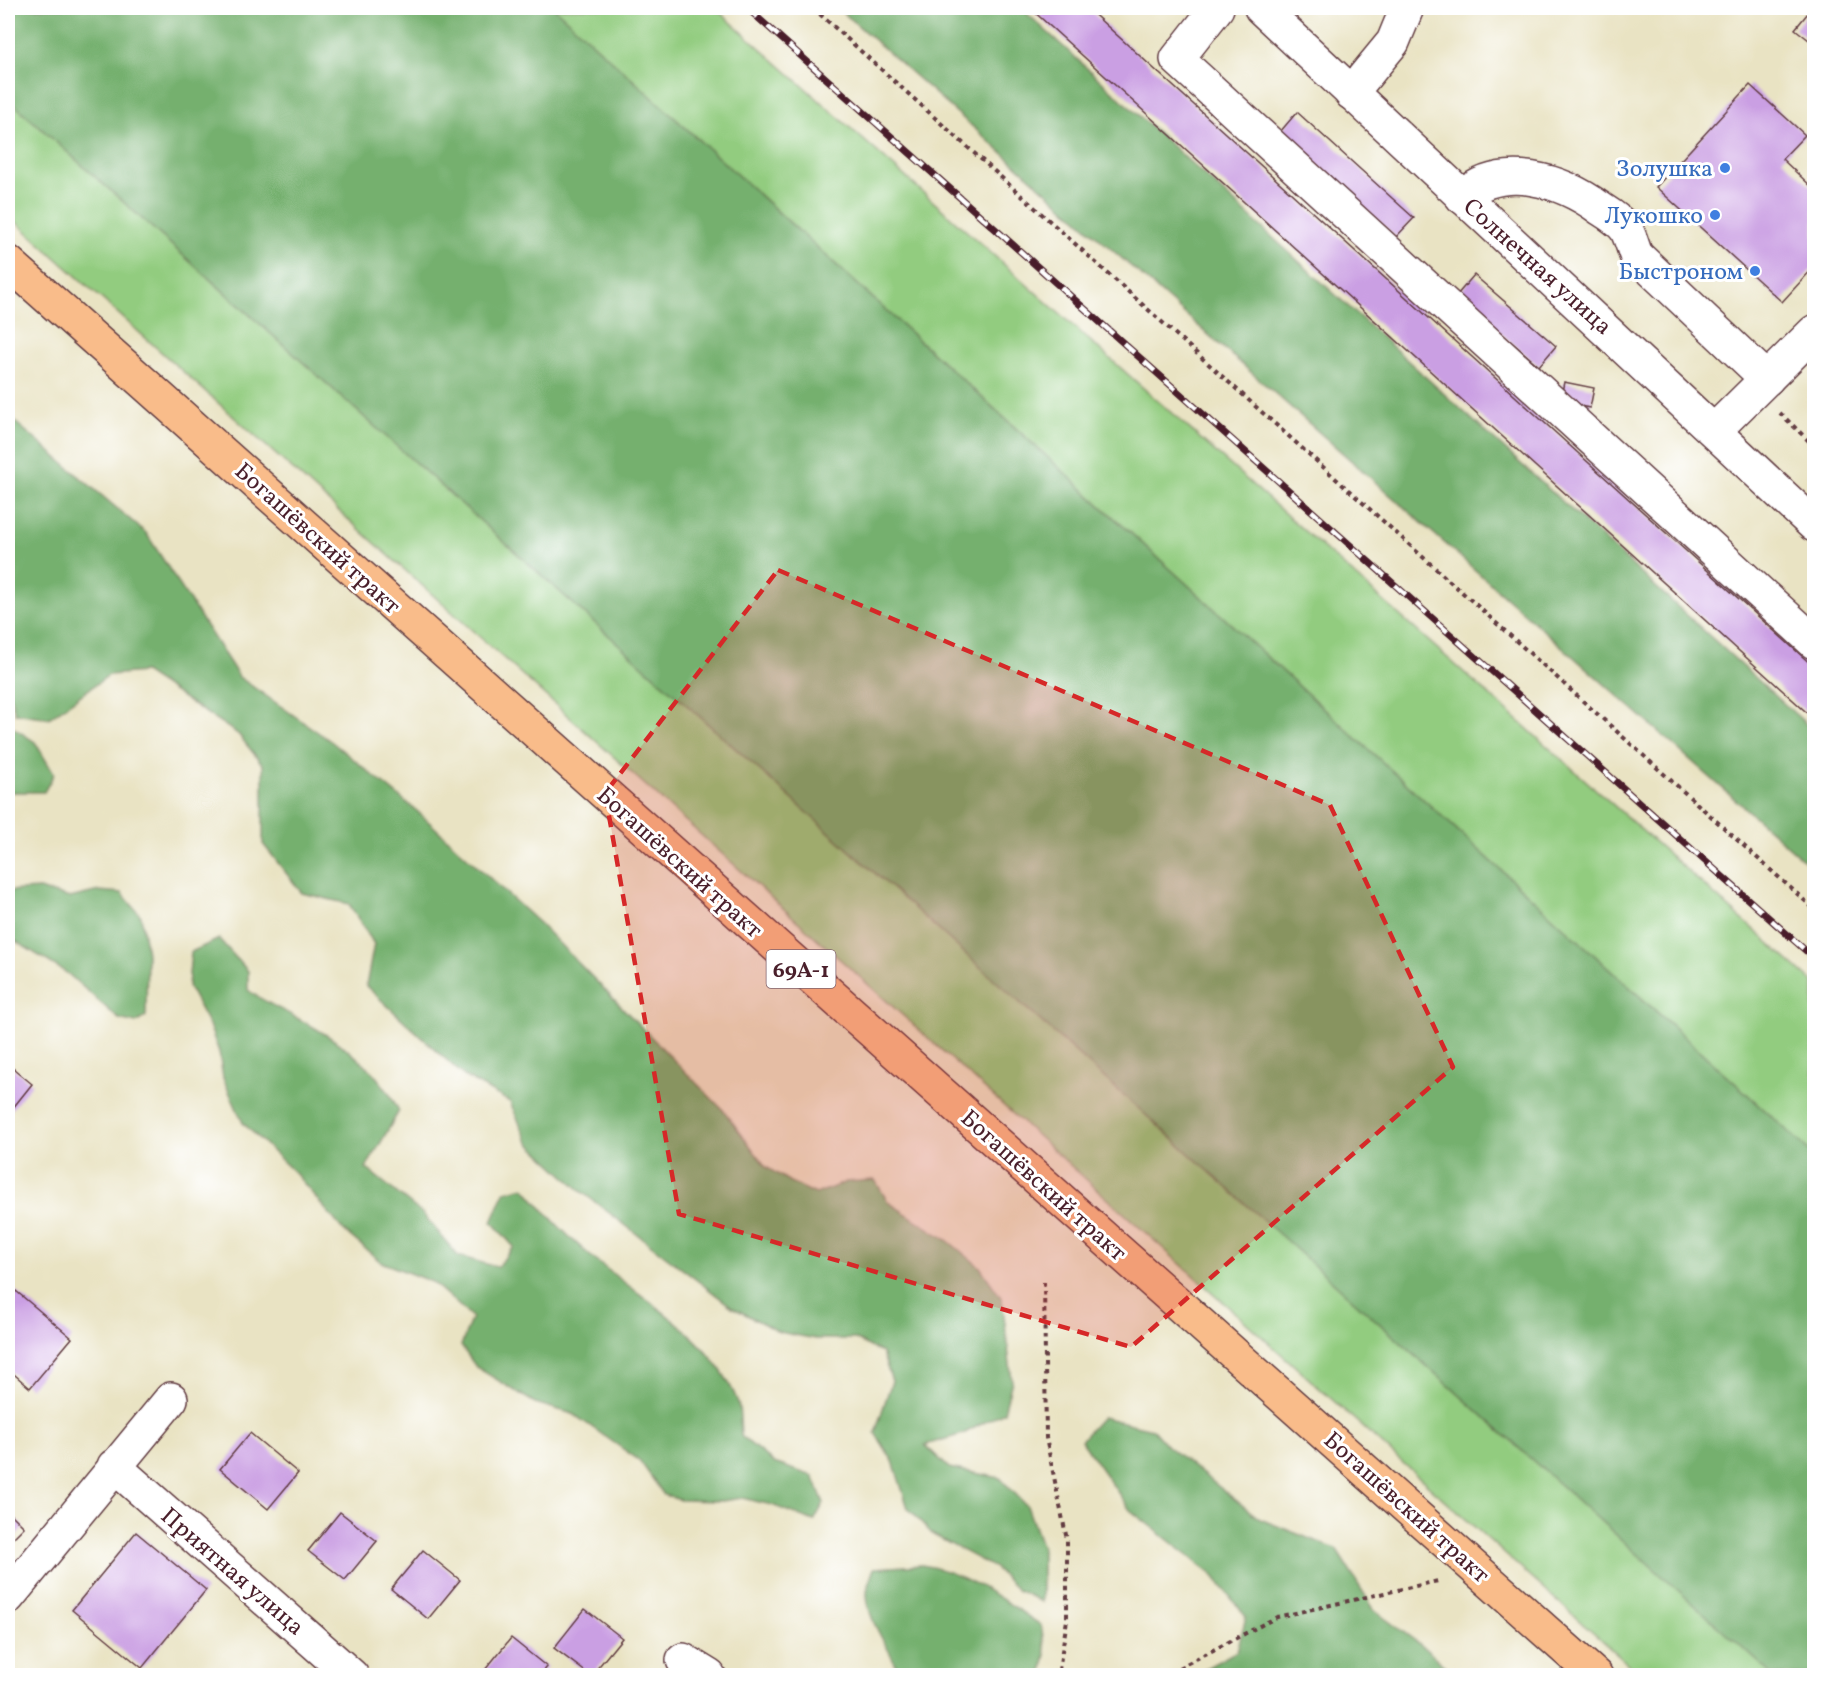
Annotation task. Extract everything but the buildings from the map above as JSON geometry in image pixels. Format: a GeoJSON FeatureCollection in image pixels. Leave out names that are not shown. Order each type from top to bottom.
{"type":"FeatureCollection","features":[{"type":"Feature","properties":{"kind":"main road","name":"Богашёвский тракт"},"geometry":{"type":"LineString","coordinates":[[8,262],[1596,1676]]}},
{"type":"Feature","properties":{"kind":"street"},"geometry":{"type":"LineString","coordinates":[[1216,8],[1177,59],[1815,642]]}},
{"type":"Feature","properties":{"kind":"street","name":"Солнечная улица"},"geometry":{"type":"LineString","coordinates":[[1262,8],[1815,525]]}},
{"type":"Feature","properties":{"kind":"street"},"geometry":{"type":"LineString","coordinates":[[1351,93],[1393,42],[1407,8]]}},
{"type":"Feature","properties":{"kind":"street"},"geometry":{"type":"LineString","coordinates":[[1462,197],[1474,186],[1494,180],[1521,177],[1547,180],[1584,196],[1625,229],[1636,255],[1762,384]]}},
{"type":"Feature","properties":{"kind":"street"},"geometry":{"type":"LineString","coordinates":[[1715,430],[1815,332]]}},
{"type":"Feature","properties":{"kind":"street"},"geometry":{"type":"LineString","coordinates":[[8,1597],[171,1399]]}},
{"type":"Feature","properties":{"kind":"street","name":"Приятная улица"},"geometry":{"type":"LineString","coordinates":[[114,1466],[352,1676]]}},
{"type":"Feature","properties":{"kind":"path"},"geometry":{"type":"LineString","coordinates":[[813,8],[1815,909]]}},
{"type":"Feature","properties":{"kind":"path"},"geometry":{"type":"LineString","coordinates":[[1762,384],[1815,446]]}},
{"type":"Feature","properties":{"kind":"path"},"geometry":{"type":"LineString","coordinates":[[1044,1282],[1046,1438],[1068,1540],[1066,1620],[1058,1676]]}},
{"type":"Feature","properties":{"kind":"path"},"geometry":{"type":"LineString","coordinates":[[1163,1676],[1277,1617],[1438,1581],[1447,1589]]}},
{"type":"Feature","properties":{"kind":"highlighted area"},"geometry":{"type":"Polygon","coordinates":[[[778,570],[1330,805],[1453,1067],[1131,1347],[679,1214],[605,793],[778,570]]]}},
{"type":"Feature","properties":{"kind":"green space"},"geometry":{"type":"Polygon","coordinates":[[[8,8],[554,8],[1814,1155],[1814,1675],[1773,1675],[8,99],[8,8]]]}},
{"type":"Feature","properties":{"kind":"green space"},"geometry":{"type":"Polygon","coordinates":[[[554,8],[715,8],[1814,983],[1814,1155],[554,8]]]}},
{"type":"Feature","properties":{"kind":"green space"},"geometry":{"type":"Polygon","coordinates":[[[838,8],[1021,8],[1814,731],[1814,869],[838,8]]]}},
{"type":"Feature","properties":{"kind":"green space"},"geometry":{"type":"Polygon","coordinates":[[[8,99],[1773,1675],[1640,1675],[8,215],[8,99]]]}},
{"type":"Feature","properties":{"kind":"green space"},"geometry":{"type":"Polygon","coordinates":[[[8,416],[146,533],[239,677],[332,742],[417,811],[540,924],[724,1111],[766,1167],[816,1194],[846,1182],[875,1180],[888,1202],[947,1240],[980,1267],[1002,1299],[1012,1381],[1004,1412],[963,1434],[925,1445],[949,1468],[1000,1478],[1027,1506],[1042,1548],[1042,1602],[1017,1590],[995,1568],[933,1535],[908,1508],[893,1461],[875,1433],[892,1381],[882,1353],[855,1339],[816,1339],[779,1332],[732,1307],[582,1192],[528,1142],[510,1102],[464,1076],[366,986],[374,944],[349,904],[302,893],[263,844],[263,765],[238,734],[144,672],[109,675],[49,718],[15,713],[8,689],[8,416]]]}},
{"type":"Feature","properties":{"kind":"green space"},"geometry":{"type":"Polygon","coordinates":[[[8,724],[35,742],[54,774],[44,792],[8,792],[8,724]]]}},
{"type":"Feature","properties":{"kind":"green space"},"geometry":{"type":"Polygon","coordinates":[[[39,889],[70,898],[99,891],[122,893],[141,916],[147,954],[146,1016],[136,1023],[119,1019],[67,973],[15,941],[8,926],[8,891],[39,889]]]}},
{"type":"Feature","properties":{"kind":"green space"},"geometry":{"type":"Polygon","coordinates":[[[219,939],[248,971],[248,990],[342,1046],[369,1068],[390,1096],[399,1111],[366,1168],[424,1215],[458,1256],[497,1267],[514,1247],[492,1222],[505,1192],[524,1187],[585,1251],[675,1321],[711,1357],[737,1400],[741,1436],[774,1463],[813,1476],[824,1503],[814,1521],[772,1505],[742,1498],[722,1501],[680,1500],[664,1495],[640,1461],[573,1414],[535,1403],[476,1367],[461,1346],[472,1317],[432,1282],[381,1262],[343,1230],[295,1173],[243,1123],[223,1078],[219,1052],[209,1025],[188,986],[191,952],[219,939]]]}},
{"type":"Feature","properties":{"kind":"green space"},"geometry":{"type":"Polygon","coordinates":[[[1102,1417],[1152,1429],[1167,1446],[1260,1519],[1336,1549],[1375,1611],[1421,1645],[1455,1675],[1207,1675],[1204,1669],[1237,1651],[1246,1617],[1214,1576],[1130,1510],[1081,1440],[1102,1417]]]}},
{"type":"Feature","properties":{"kind":"green space"},"geometry":{"type":"Polygon","coordinates":[[[922,1565],[969,1581],[999,1597],[1041,1625],[1046,1654],[1042,1675],[900,1675],[872,1617],[867,1590],[874,1568],[922,1565]]]}},
{"type":"Feature","properties":{"kind":"railway"},"geometry":{"type":"LineString","coordinates":[[747,8],[1814,958]]}},
{"type":"Feature","properties":{"kind":"place","name":"Золушка"},"geometry":{"type":"Point","coordinates":[1725,168]}},
{"type":"Feature","properties":{"kind":"place","name":"Лукошко"},"geometry":{"type":"Point","coordinates":[1715,215]}},
{"type":"Feature","properties":{"kind":"place","name":"Быстроном"},"geometry":{"type":"Point","coordinates":[1755,271]}}]}
